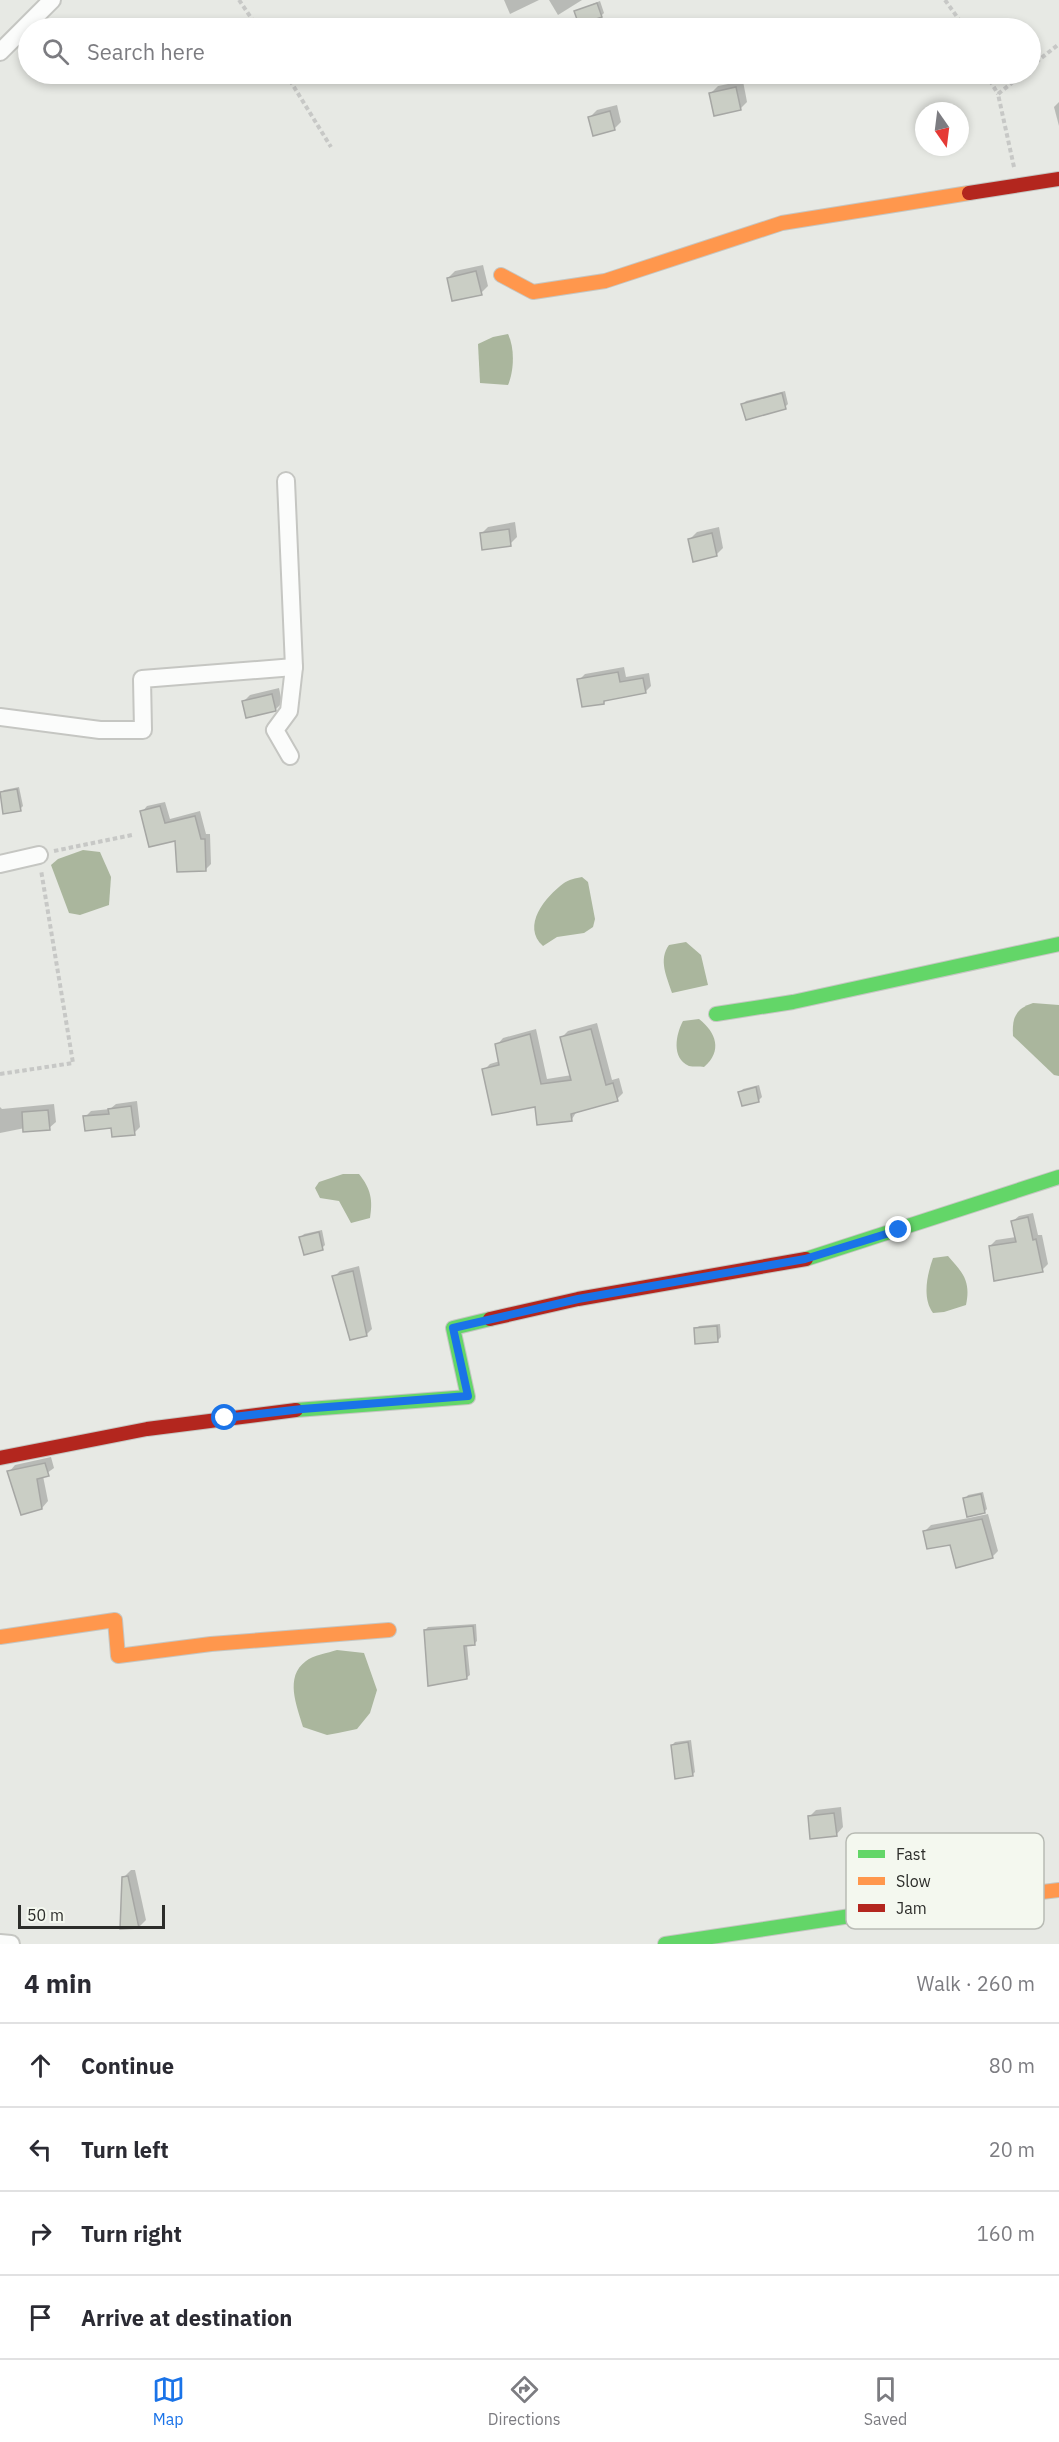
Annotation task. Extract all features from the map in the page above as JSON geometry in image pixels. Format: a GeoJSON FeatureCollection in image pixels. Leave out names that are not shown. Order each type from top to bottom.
{"type":"FeatureCollection","features":[{"type":"Feature","properties":{"kind":"street"},"geometry":{"type":"LineString","coordinates":[[34,18],[52,0]]}},
{"type":"Feature","properties":{"kind":"street"},"geometry":{"type":"LineString","coordinates":[[0,52],[18,34]]}},
{"type":"Feature","properties":{"kind":"street"},"geometry":{"type":"LineString","coordinates":[[501,275],[533,292],[605,282],[782,223],[1059,179]]}},
{"type":"Feature","properties":{"kind":"street"},"geometry":{"type":"LineString","coordinates":[[286,481],[294,667],[289,711],[275,730],[291,756]]}},
{"type":"Feature","properties":{"kind":"street"},"geometry":{"type":"LineString","coordinates":[[0,717],[100,730],[143,730],[142,679],[294,667]]}},
{"type":"Feature","properties":{"kind":"street"},"geometry":{"type":"LineString","coordinates":[[0,864],[39,855]]}},
{"type":"Feature","properties":{"kind":"street"},"geometry":{"type":"LineString","coordinates":[[716,1014],[794,1002],[1059,944]]}},
{"type":"Feature","properties":{"kind":"street"},"geometry":{"type":"LineString","coordinates":[[0,1458],[147,1429],[225,1418],[302,1409],[468,1396],[453,1328],[578,1299],[805,1259],[1059,1177]]}},
{"type":"Feature","properties":{"kind":"street"},"geometry":{"type":"LineString","coordinates":[[0,1637],[115,1620],[118,1656],[234,1642],[389,1630]]}},
{"type":"Feature","properties":{"kind":"street"},"geometry":{"type":"LineString","coordinates":[[1044,1892],[1059,1890]]}},
{"type":"Feature","properties":{"kind":"street"},"geometry":{"type":"LineString","coordinates":[[665,1944],[846,1917]]}},
{"type":"Feature","properties":{"kind":"street"},"geometry":{"type":"LineString","coordinates":[[0,1943],[11,1944]]}},
{"type":"Feature","properties":{"kind":"path"},"geometry":{"type":"LineString","coordinates":[[239,0],[251,18]]}},
{"type":"Feature","properties":{"kind":"path"},"geometry":{"type":"LineString","coordinates":[[945,0],[958,18]]}},
{"type":"Feature","properties":{"kind":"path"},"geometry":{"type":"LineString","coordinates":[[1041,58],[1059,44]]}},
{"type":"Feature","properties":{"kind":"path"},"geometry":{"type":"LineString","coordinates":[[292,84],[331,147]]}},
{"type":"Feature","properties":{"kind":"path"},"geometry":{"type":"LineString","coordinates":[[992,84],[998,94],[1013,154],[1016,186]]}},
{"type":"Feature","properties":{"kind":"path"},"geometry":{"type":"LineString","coordinates":[[998,94],[1010,84]]}},
{"type":"Feature","properties":{"kind":"path"},"geometry":{"type":"LineString","coordinates":[[0,1074],[73,1062],[39,855],[132,835]]}},
{"type":"Feature","properties":{"kind":"shaded area"},"geometry":{"type":"Polygon","coordinates":[[[508,334],[513,360],[508,385],[480,383],[478,344],[493,337],[508,334]]]}},
{"type":"Feature","properties":{"kind":"shaded area"},"geometry":{"type":"Polygon","coordinates":[[[83,850],[100,852],[111,877],[109,905],[80,915],[69,913],[51,865],[58,859],[83,850]]]}},
{"type":"Feature","properties":{"kind":"shaded area"},"geometry":{"type":"Polygon","coordinates":[[[582,877],[588,882],[595,919],[593,927],[584,933],[557,937],[543,946],[534,930],[538,912],[564,883],[582,877]]]}},
{"type":"Feature","properties":{"kind":"shaded area"},"geometry":{"type":"Polygon","coordinates":[[[686,942],[701,955],[708,985],[672,993],[664,969],[664,957],[669,945],[686,942]]]}},
{"type":"Feature","properties":{"kind":"shaded area"},"geometry":{"type":"Polygon","coordinates":[[[1033,1003],[1059,1005],[1059,1076],[1054,1075],[1013,1036],[1014,1019],[1018,1011],[1033,1003]]]}},
{"type":"Feature","properties":{"kind":"shaded area"},"geometry":{"type":"Polygon","coordinates":[[[699,1019],[710,1030],[715,1042],[714,1055],[704,1067],[689,1066],[683,1062],[677,1052],[678,1032],[683,1021],[699,1019]]]}},
{"type":"Feature","properties":{"kind":"shaded area"},"geometry":{"type":"Polygon","coordinates":[[[343,1174],[359,1174],[363,1179],[370,1195],[370,1218],[351,1223],[339,1201],[320,1198],[315,1188],[319,1182],[343,1174]]]}},
{"type":"Feature","properties":{"kind":"shaded area"},"geometry":{"type":"Polygon","coordinates":[[[948,1256],[958,1267],[966,1283],[966,1305],[933,1313],[927,1293],[929,1272],[933,1258],[948,1256]]]}},
{"type":"Feature","properties":{"kind":"shaded area"},"geometry":{"type":"Polygon","coordinates":[[[337,1650],[364,1653],[377,1690],[370,1713],[357,1729],[327,1735],[303,1727],[294,1692],[294,1683],[295,1675],[306,1661],[337,1650]]]}},
{"type":"Feature","properties":{"kind":"building"},"geometry":{"type":"Polygon","coordinates":[[[597,3],[602,17],[576,18],[574,11],[597,3]]]}},
{"type":"Feature","properties":{"kind":"building"},"geometry":{"type":"Polygon","coordinates":[[[736,87],[741,110],[714,116],[709,93],[736,87]]]}},
{"type":"Feature","properties":{"kind":"building"},"geometry":{"type":"Polygon","coordinates":[[[610,111],[615,130],[593,136],[588,117],[610,111]]]}},
{"type":"Feature","properties":{"kind":"building"},"geometry":{"type":"Polygon","coordinates":[[[476,271],[482,295],[452,301],[447,278],[476,271]]]}},
{"type":"Feature","properties":{"kind":"building"},"geometry":{"type":"Polygon","coordinates":[[[782,393],[786,409],[746,420],[741,404],[782,393]]]}},
{"type":"Feature","properties":{"kind":"building"},"geometry":{"type":"Polygon","coordinates":[[[509,529],[511,546],[482,550],[480,533],[509,529]]]}},
{"type":"Feature","properties":{"kind":"building"},"geometry":{"type":"Polygon","coordinates":[[[712,533],[717,556],[693,562],[688,539],[712,533]]]}},
{"type":"Feature","properties":{"kind":"building"},"geometry":{"type":"Polygon","coordinates":[[[618,672],[620,682],[643,678],[646,693],[582,707],[577,679],[618,672]]]}},
{"type":"Feature","properties":{"kind":"building"},"geometry":{"type":"Polygon","coordinates":[[[272,694],[276,711],[246,718],[242,701],[272,694]]]}},
{"type":"Feature","properties":{"kind":"building"},"geometry":{"type":"Polygon","coordinates":[[[17,789],[21,811],[3,814],[0,792],[17,789]]]}},
{"type":"Feature","properties":{"kind":"building"},"geometry":{"type":"Polygon","coordinates":[[[160,806],[165,823],[195,816],[201,839],[205,839],[206,871],[177,872],[175,841],[149,847],[140,811],[160,806]]]}},
{"type":"Feature","properties":{"kind":"building"},"geometry":{"type":"Polygon","coordinates":[[[591,1029],[606,1085],[613,1083],[618,1101],[571,1114],[572,1121],[537,1125],[535,1107],[492,1115],[482,1069],[499,1065],[495,1044],[530,1034],[541,1084],[571,1080],[560,1037],[591,1029]]]}},
{"type":"Feature","properties":{"kind":"building"},"geometry":{"type":"Polygon","coordinates":[[[756,1087],[759,1102],[742,1106],[738,1092],[756,1087]]]}},
{"type":"Feature","properties":{"kind":"building"},"geometry":{"type":"Polygon","coordinates":[[[131,1106],[135,1135],[112,1137],[111,1128],[85,1131],[83,1116],[109,1114],[108,1109],[131,1106]]]}},
{"type":"Feature","properties":{"kind":"building"},"geometry":{"type":"Polygon","coordinates":[[[48,1110],[50,1130],[23,1132],[22,1112],[48,1110]]]}},
{"type":"Feature","properties":{"kind":"building"},"geometry":{"type":"Polygon","coordinates":[[[1028,1217],[1033,1240],[1036,1239],[1043,1272],[994,1281],[989,1246],[1016,1242],[1011,1221],[1028,1217]]]}},
{"type":"Feature","properties":{"kind":"building"},"geometry":{"type":"Polygon","coordinates":[[[319,1232],[323,1250],[304,1255],[299,1237],[319,1232]]]}},
{"type":"Feature","properties":{"kind":"building"},"geometry":{"type":"Polygon","coordinates":[[[353,1271],[367,1336],[350,1340],[332,1276],[353,1271]]]}},
{"type":"Feature","properties":{"kind":"building"},"geometry":{"type":"Polygon","coordinates":[[[717,1326],[718,1342],[695,1344],[694,1328],[717,1326]]]}},
{"type":"Feature","properties":{"kind":"building"},"geometry":{"type":"Polygon","coordinates":[[[45,1463],[49,1476],[37,1479],[42,1509],[21,1515],[7,1471],[45,1463]]]}},
{"type":"Feature","properties":{"kind":"building"},"geometry":{"type":"Polygon","coordinates":[[[981,1494],[985,1513],[967,1517],[963,1498],[981,1494]]]}},
{"type":"Feature","properties":{"kind":"building"},"geometry":{"type":"Polygon","coordinates":[[[982,1519],[993,1558],[956,1568],[950,1545],[927,1549],[923,1531],[982,1519]]]}},
{"type":"Feature","properties":{"kind":"building"},"geometry":{"type":"Polygon","coordinates":[[[473,1626],[475,1645],[464,1646],[467,1679],[428,1686],[424,1630],[473,1626]]]}},
{"type":"Feature","properties":{"kind":"building"},"geometry":{"type":"Polygon","coordinates":[[[688,1742],[693,1776],[675,1779],[671,1745],[688,1742]]]}},
{"type":"Feature","properties":{"kind":"building"},"geometry":{"type":"Polygon","coordinates":[[[834,1813],[837,1836],[810,1839],[808,1816],[834,1813]]]}},
{"type":"Feature","properties":{"kind":"building"},"geometry":{"type":"Polygon","coordinates":[[[128,1876],[139,1928],[120,1929],[122,1877],[128,1876]]]}},
{"type":"Feature","properties":{"kind":"traffic: fast"},"geometry":{"type":"LineString","coordinates":[[716,1014],[793,1002],[1059,944]]}},
{"type":"Feature","properties":{"kind":"traffic: fast"},"geometry":{"type":"LineString","coordinates":[[806,1259],[1059,1177]]}},
{"type":"Feature","properties":{"kind":"traffic: fast"},"geometry":{"type":"LineString","coordinates":[[296,1410],[468,1397],[453,1328],[490,1319]]}},
{"type":"Feature","properties":{"kind":"traffic: fast"},"geometry":{"type":"LineString","coordinates":[[665,1944],[846,1917]]}},
{"type":"Feature","properties":{"kind":"traffic: slow"},"geometry":{"type":"LineString","coordinates":[[501,275],[533,292],[605,281],[782,223],[969,193]]}},
{"type":"Feature","properties":{"kind":"traffic: slow"},"geometry":{"type":"LineString","coordinates":[[0,1637],[115,1620],[118,1656],[211,1644],[389,1630]]}},
{"type":"Feature","properties":{"kind":"traffic: slow"},"geometry":{"type":"LineString","coordinates":[[1044,1892],[1059,1890]]}},
{"type":"Feature","properties":{"kind":"traffic: jam"},"geometry":{"type":"LineString","coordinates":[[969,193],[1059,179]]}},
{"type":"Feature","properties":{"kind":"traffic: jam"},"geometry":{"type":"LineString","coordinates":[[490,1319],[578,1299],[806,1259]]}},
{"type":"Feature","properties":{"kind":"traffic: jam"},"geometry":{"type":"LineString","coordinates":[[0,1458],[147,1429],[296,1410]]}},
{"type":"Feature","properties":{"kind":"route"},"geometry":{"type":"LineString","coordinates":[[225,1418],[302,1409],[468,1396],[453,1328],[578,1299],[805,1259],[899,1230]]}}]}
